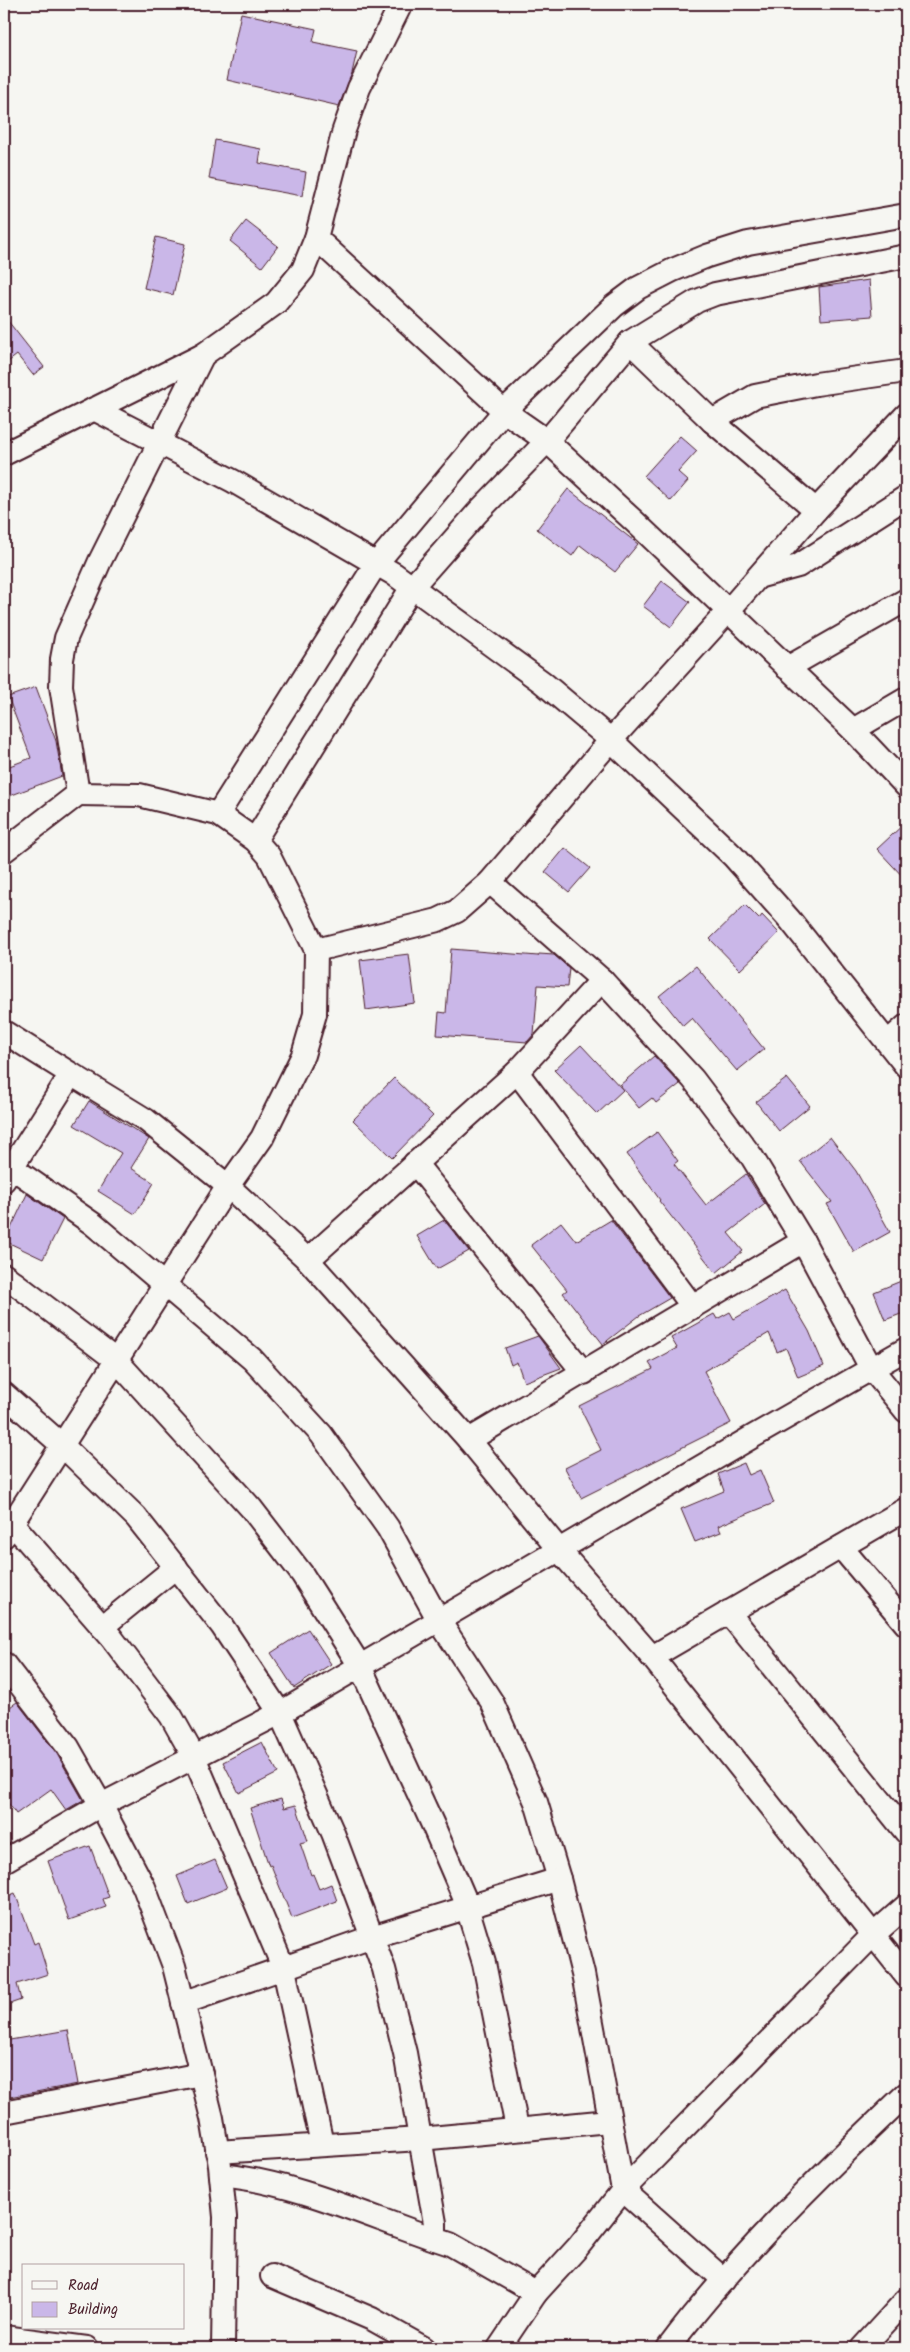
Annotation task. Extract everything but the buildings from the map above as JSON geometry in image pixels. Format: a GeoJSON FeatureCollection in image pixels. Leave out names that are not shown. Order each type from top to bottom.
{"type":"FeatureCollection","features":[{"type":"Feature","properties":{"kind":"street"},"geometry":{"type":"LineString","coordinates":[[4,454],[203,355],[276,304],[303,270],[316,238],[344,130],[359,88],[401,4]]}},
{"type":"Feature","properties":{"kind":"street"},"geometry":{"type":"LineString","coordinates":[[218,814],[376,564],[504,411],[614,306],[638,288],[673,270],[707,256],[748,243],[906,216]]}},
{"type":"Feature","properties":{"kind":"street"},"geometry":{"type":"LineString","coordinates":[[316,238],[504,411],[547,441],[729,610],[853,730],[906,786]]}},
{"type":"Feature","properties":{"kind":"street"},"geometry":{"type":"LineString","coordinates":[[255,840],[412,587],[478,512],[547,441],[630,342],[697,301],[715,294],[906,256]]}},
{"type":"Feature","properties":{"kind":"street"},"geometry":{"type":"LineString","coordinates":[[630,342],[712,421],[816,510]]}},
{"type":"Feature","properties":{"kind":"street"},"geometry":{"type":"LineString","coordinates":[[78,794],[61,686],[62,659],[66,638],[100,561],[203,355]]}},
{"type":"Feature","properties":{"kind":"street"},"geometry":{"type":"LineString","coordinates":[[712,421],[755,396],[816,384],[906,371]]}},
{"type":"Feature","properties":{"kind":"street"},"geometry":{"type":"LineString","coordinates":[[94,409],[233,481],[376,564],[412,587],[542,682],[611,740],[733,856],[790,920],[889,1042],[906,1066]]}},
{"type":"Feature","properties":{"kind":"street"},"geometry":{"type":"LineString","coordinates":[[316,950],[438,920],[457,911],[490,882],[611,740],[729,610],[816,510],[906,415]]}},
{"type":"Feature","properties":{"kind":"street"},"geometry":{"type":"LineString","coordinates":[[758,577],[798,566],[906,497]]}},
{"type":"Feature","properties":{"kind":"street"},"geometry":{"type":"LineString","coordinates":[[787,668],[906,600]]}},
{"type":"Feature","properties":{"kind":"street"},"geometry":{"type":"LineString","coordinates":[[853,730],[906,699]]}},
{"type":"Feature","properties":{"kind":"street"},"geometry":{"type":"LineString","coordinates":[[4,851],[78,794],[139,795],[218,814],[255,840],[268,856],[316,950],[315,1014],[303,1055],[262,1138],[228,1186],[63,1446],[7,1525],[102,1627],[171,1716],[194,1757],[284,1969],[322,2144]]}},
{"type":"Feature","properties":{"kind":"street"},"geometry":{"type":"LineString","coordinates":[[490,882],[602,980],[699,1087],[752,1157],[803,1241],[871,1368],[906,1411]]}},
{"type":"Feature","properties":{"kind":"street"},"geometry":{"type":"LineString","coordinates":[[308,1260],[516,1072],[602,980]]}},
{"type":"Feature","properties":{"kind":"street"},"geometry":{"type":"LineString","coordinates":[[889,1042],[906,1026]]}},
{"type":"Feature","properties":{"kind":"street"},"geometry":{"type":"LineString","coordinates":[[4,1032],[146,1120],[228,1186],[308,1260],[469,1440],[558,1550],[652,1657],[906,1976]]}},
{"type":"Feature","properties":{"kind":"street"},"geometry":{"type":"LineString","coordinates":[[516,1072],[693,1307]]}},
{"type":"Feature","properties":{"kind":"street"},"geometry":{"type":"LineString","coordinates":[[71,1074],[7,1170],[93,1224],[252,1359],[321,1434],[388,1528],[438,1619],[492,1702],[536,1802],[560,1879],[583,1974],[623,2190],[724,2280]]}},
{"type":"Feature","properties":{"kind":"street"},"geometry":{"type":"LineString","coordinates":[[415,1163],[584,1373]]}},
{"type":"Feature","properties":{"kind":"street"},"geometry":{"type":"LineString","coordinates":[[469,1440],[803,1241]]}},
{"type":"Feature","properties":{"kind":"street"},"geometry":{"type":"LineString","coordinates":[[4,1275],[117,1361],[252,1508],[302,1574],[360,1666],[433,1825],[467,1908],[484,1963],[517,2128]]}},
{"type":"Feature","properties":{"kind":"street"},"geometry":{"type":"LineString","coordinates":[[4,1861],[101,1805],[280,1713],[438,1619],[871,1368],[906,1350]]}},
{"type":"Feature","properties":{"kind":"street"},"geometry":{"type":"LineString","coordinates":[[4,1394],[63,1446],[136,1517],[222,1626],[280,1713],[333,1833],[372,1937],[398,2022],[435,2223],[435,2239]]}},
{"type":"Feature","properties":{"kind":"street"},"geometry":{"type":"LineString","coordinates":[[652,1657],[906,1509]]}},
{"type":"Feature","properties":{"kind":"street"},"geometry":{"type":"LineString","coordinates":[[841,1547],[906,1624]]}},
{"type":"Feature","properties":{"kind":"street"},"geometry":{"type":"LineString","coordinates":[[102,1627],[176,1567]]}},
{"type":"Feature","properties":{"kind":"street"},"geometry":{"type":"LineString","coordinates":[[728,1612],[906,1832]]}},
{"type":"Feature","properties":{"kind":"street"},"geometry":{"type":"LineString","coordinates":[[4,1664],[68,1747],[101,1805],[144,1887],[174,1966],[201,2074],[221,2175],[225,2216],[223,2348]]}},
{"type":"Feature","properties":{"kind":"street"},"geometry":{"type":"LineString","coordinates":[[183,2003],[372,1937],[560,1879]]}},
{"type":"Feature","properties":{"kind":"street"},"geometry":{"type":"LineString","coordinates":[[499,2348],[536,2293],[578,2247],[623,2190],[873,1934],[906,1906]]}},
{"type":"Feature","properties":{"kind":"street"},"geometry":{"type":"LineString","coordinates":[[4,2112],[201,2074]]}},
{"type":"Feature","properties":{"kind":"street"},"geometry":{"type":"LineString","coordinates":[[668,2348],[706,2298],[821,2175],[906,2094]]}},
{"type":"Feature","properties":{"kind":"street"},"geometry":{"type":"LineString","coordinates":[[217,2152],[420,2139],[517,2128],[609,2121]]}},
{"type":"Feature","properties":{"kind":"street"},"geometry":{"type":"LineString","coordinates":[[221,2175],[254,2178],[450,2244],[536,2293]]}},
{"type":"Feature","properties":{"kind":"street"},"geometry":{"type":"LineString","coordinates":[[272,2276],[372,2319],[424,2348]]}},
{"type":"Feature","properties":{"kind":"street"},"geometry":{"type":"LineString","coordinates":[[862,2348],[906,2300]]}},
{"type":"Feature","properties":{"kind":"street"},"geometry":{"type":"LineString","coordinates":[[4,2337],[87,2348]]}}]}
